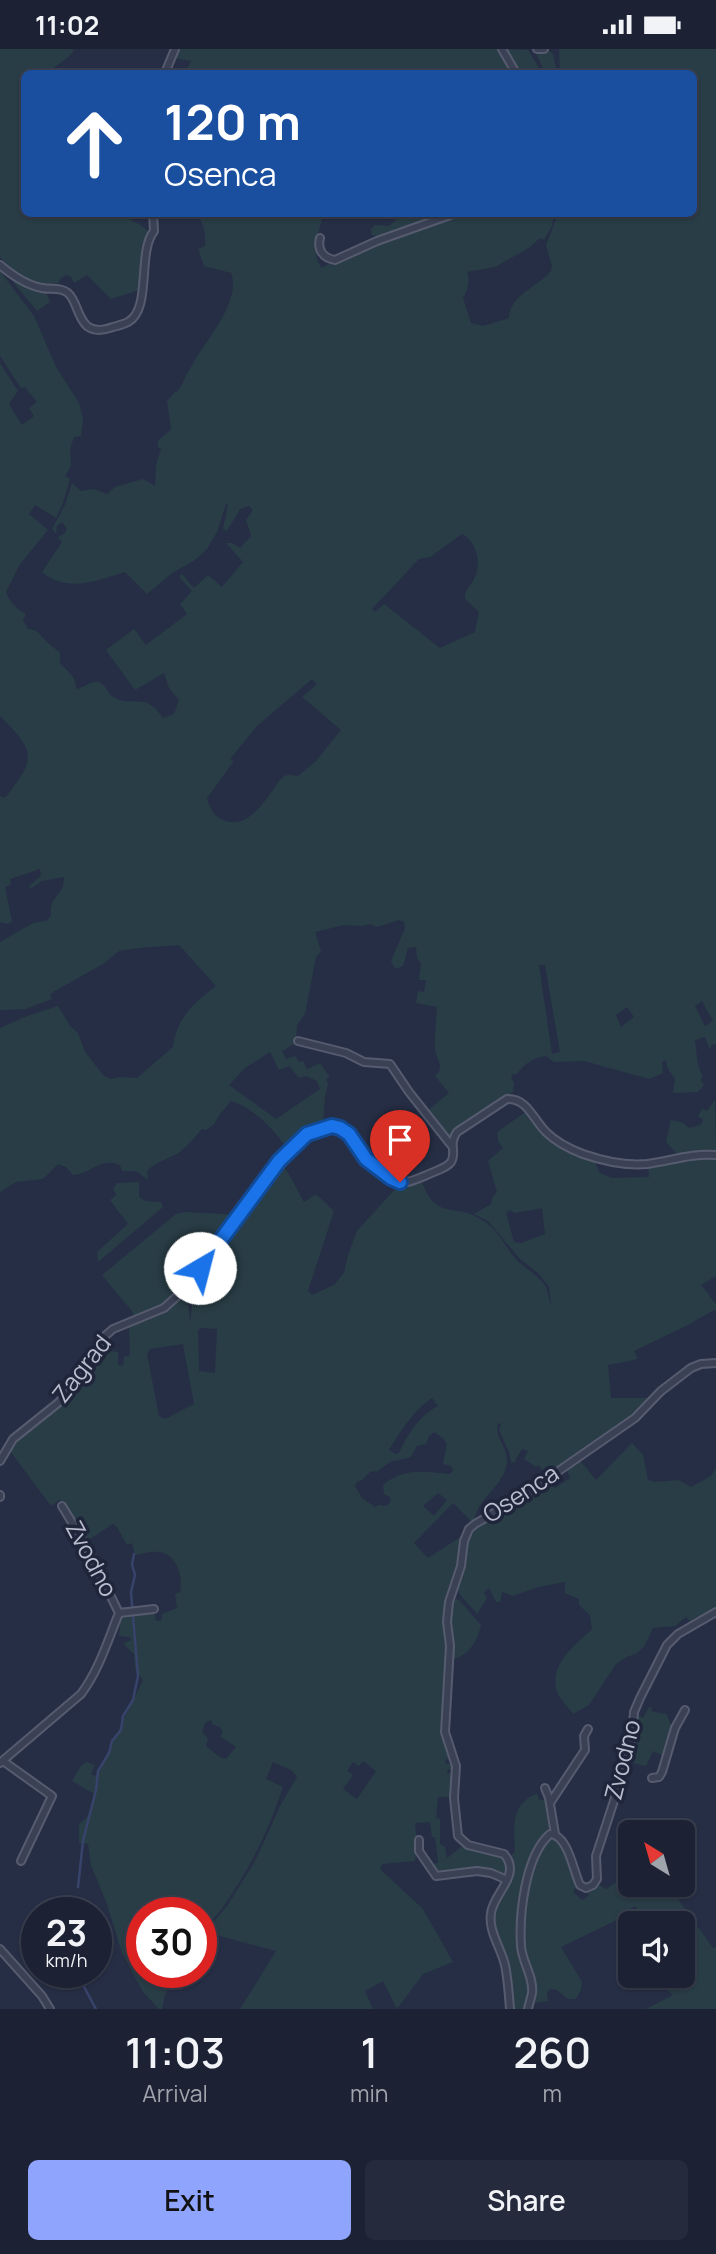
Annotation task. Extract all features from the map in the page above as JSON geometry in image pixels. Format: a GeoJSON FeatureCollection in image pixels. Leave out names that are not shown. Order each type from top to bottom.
{"type":"FeatureCollection","features":[{"type":"Feature","properties":{"kind":"street"},"geometry":{"type":"LineString","coordinates":[[166,70],[175,49]]}},
{"type":"Feature","properties":{"kind":"street"},"geometry":{"type":"LineString","coordinates":[[502,49],[514,70]]}},
{"type":"Feature","properties":{"kind":"street"},"geometry":{"type":"LineString","coordinates":[[537,49],[544,49]]}},
{"type":"Feature","properties":{"kind":"street"},"geometry":{"type":"LineString","coordinates":[[0,265],[23,282],[42,288],[60,289],[69,294],[83,321],[90,328],[97,330],[129,322],[138,309],[146,249],[149,237],[154,231],[153,217]]}},
{"type":"Feature","properties":{"kind":"street"},"geometry":{"type":"LineString","coordinates":[[320,238],[323,255],[335,260],[377,241],[445,217]]}},
{"type":"Feature","properties":{"kind":"street"},"geometry":{"type":"LineString","coordinates":[[298,1041],[346,1053],[364,1062],[390,1064],[451,1145]]}},
{"type":"Feature","properties":{"kind":"street"},"geometry":{"type":"LineString","coordinates":[[451,1145],[457,1132],[507,1099],[514,1099],[522,1102],[546,1132],[558,1142],[601,1160],[645,1164],[716,1154]]}},
{"type":"Feature","properties":{"kind":"street","name":"Zagrad"},"geometry":{"type":"LineString","coordinates":[[0,1461],[13,1439],[74,1387],[106,1335],[113,1329],[164,1308],[184,1290],[279,1161],[307,1134],[332,1126],[340,1128],[349,1134],[366,1159],[400,1182],[409,1182],[445,1167],[453,1156],[451,1145]]}},
{"type":"Feature","properties":{"kind":"street","name":"Osenca"},"geometry":{"type":"LineString","coordinates":[[507,1880],[511,1865],[504,1854],[468,1845],[458,1836],[454,1798],[456,1766],[444,1720],[449,1692],[449,1602],[461,1566],[464,1541],[475,1524],[539,1485],[635,1417],[684,1372],[701,1364],[716,1363]]}},
{"type":"Feature","properties":{"kind":"street","name":"Zvodno"},"geometry":{"type":"LineString","coordinates":[[1,1762],[81,1694],[98,1664],[119,1613],[85,1544],[62,1506]]}},
{"type":"Feature","properties":{"kind":"street","name":"Zvodno"},"geometry":{"type":"LineString","coordinates":[[119,1613],[153,1609]]}},
{"type":"Feature","properties":{"kind":"street","name":"Zvodno"},"geometry":{"type":"LineString","coordinates":[[555,1834],[563,1840],[580,1885],[586,1888],[593,1885],[597,1878],[596,1856],[626,1764],[634,1712],[640,1697],[667,1644],[678,1634],[716,1612]]}},
{"type":"Feature","properties":{"kind":"street"},"geometry":{"type":"LineString","coordinates":[[652,1778],[659,1777],[662,1772],[675,1728],[685,1710]]}},
{"type":"Feature","properties":{"kind":"street"},"geometry":{"type":"LineString","coordinates":[[550,1803],[585,1750],[584,1736],[588,1729]]}},
{"type":"Feature","properties":{"kind":"street"},"geometry":{"type":"LineString","coordinates":[[1,1762],[52,1796],[21,1861]]}},
{"type":"Feature","properties":{"kind":"street"},"geometry":{"type":"LineString","coordinates":[[528,2009],[533,1991],[521,1948],[522,1910],[534,1854],[543,1840],[550,1834],[555,1834],[545,1788]]}},
{"type":"Feature","properties":{"kind":"street"},"geometry":{"type":"LineString","coordinates":[[419,1840],[419,1851],[436,1876],[477,1871],[491,1873],[507,1880],[494,1899],[490,1915],[505,1967],[510,2009]]}},
{"type":"Feature","properties":{"kind":"street"},"geometry":{"type":"LineString","coordinates":[[0,1949],[42,1996],[50,2009]]}},
{"type":"Feature","properties":{"kind":"shaded area"},"geometry":{"type":"Polygon","coordinates":[[[0,49],[72,49],[74,51],[68,58],[52,70],[21,70],[21,217],[126,217],[139,224],[149,233],[142,253],[140,290],[111,299],[87,275],[74,283],[71,277],[66,275],[59,283],[37,285],[18,276],[0,257],[0,49]]]}},
{"type":"Feature","properties":{"kind":"shaded area"},"geometry":{"type":"Polygon","coordinates":[[[177,49],[500,49],[512,70],[189,70],[191,61],[174,58],[177,49]]]}},
{"type":"Feature","properties":{"kind":"shaded area"},"geometry":{"type":"Polygon","coordinates":[[[505,49],[528,50],[540,70],[516,70],[505,49]]]}},
{"type":"Feature","properties":{"kind":"shaded area"},"geometry":{"type":"Polygon","coordinates":[[[559,49],[716,49],[716,1044],[711,1045],[710,1050],[705,1037],[695,1040],[703,1077],[700,1080],[704,1085],[698,1092],[673,1093],[675,1079],[666,1060],[662,1062],[663,1073],[649,1079],[584,1061],[554,1062],[546,1056],[529,1062],[517,1074],[513,1074],[513,1092],[471,1118],[450,1136],[446,1135],[427,1111],[449,1093],[435,1076],[440,1065],[435,1051],[437,1007],[416,1003],[418,991],[424,992],[426,980],[419,980],[421,964],[416,947],[408,948],[403,966],[395,969],[391,961],[405,928],[404,922],[399,920],[377,927],[370,924],[344,925],[315,932],[321,951],[316,957],[305,1014],[297,1025],[296,1043],[282,1051],[286,1059],[295,1056],[299,1062],[303,1061],[307,1069],[320,1063],[330,1077],[326,1079],[328,1084],[323,1123],[304,1132],[287,1148],[262,1120],[231,1101],[214,1124],[206,1130],[202,1129],[177,1154],[150,1168],[147,1171],[148,1180],[136,1171],[122,1171],[120,1165],[113,1163],[101,1164],[73,1175],[66,1167],[58,1164],[43,1179],[16,1182],[0,1192],[0,1028],[58,1006],[70,1026],[78,1033],[85,1052],[104,1076],[111,1079],[137,1078],[173,1047],[183,1019],[201,998],[216,986],[179,945],[138,948],[119,951],[103,964],[53,992],[50,995],[52,999],[25,1009],[0,1010],[0,942],[33,923],[46,921],[51,916],[51,905],[61,889],[64,877],[42,881],[30,889],[29,886],[41,876],[40,869],[10,879],[11,885],[5,887],[12,922],[0,922],[0,796],[5,798],[15,785],[27,764],[28,756],[21,739],[0,716],[0,363],[18,391],[9,404],[22,425],[34,416],[29,408],[37,402],[25,387],[21,388],[0,356],[0,271],[34,316],[56,367],[79,403],[83,418],[81,436],[74,437],[70,449],[71,466],[65,476],[70,479],[63,503],[56,518],[35,505],[29,514],[48,530],[20,564],[6,592],[14,605],[26,614],[23,620],[28,629],[38,633],[60,653],[60,663],[73,678],[76,689],[100,683],[113,697],[144,702],[163,718],[174,714],[179,700],[169,688],[164,673],[135,690],[106,650],[134,629],[146,645],[187,614],[180,604],[192,591],[179,577],[182,574],[194,588],[208,575],[222,587],[243,562],[226,543],[240,548],[251,536],[246,520],[253,510],[249,506],[240,509],[227,531],[223,529],[228,505],[226,504],[217,532],[207,549],[147,594],[125,572],[71,584],[51,578],[42,572],[62,542],[58,537],[67,529],[62,522],[57,526],[56,534],[52,529],[65,505],[72,483],[81,491],[94,489],[107,494],[115,487],[143,479],[155,486],[156,465],[161,449],[158,447],[158,441],[171,429],[167,401],[178,391],[227,309],[233,284],[231,273],[204,266],[198,249],[205,246],[205,233],[198,217],[322,217],[316,249],[316,256],[322,268],[330,263],[333,266],[365,248],[451,217],[554,217],[544,240],[540,238],[529,248],[495,267],[467,272],[469,282],[463,298],[471,323],[483,326],[509,318],[519,297],[551,271],[546,245],[557,217],[697,217],[697,70],[560,70],[559,49]],[[462,534],[430,557],[419,559],[372,609],[375,612],[384,604],[440,648],[475,632],[479,612],[465,599],[476,573],[478,560],[471,542],[462,534]],[[312,679],[257,726],[230,759],[234,761],[207,798],[214,814],[223,820],[239,821],[253,814],[283,777],[298,776],[315,762],[341,730],[302,697],[317,684],[312,679]],[[539,965],[552,1054],[560,1052],[545,965],[539,965]],[[702,1001],[695,1006],[705,1026],[713,1021],[702,1001]],[[627,1007],[616,1015],[621,1027],[634,1017],[627,1007]],[[270,1052],[245,1068],[229,1085],[276,1119],[320,1089],[317,1081],[306,1076],[299,1078],[289,1066],[279,1070],[270,1052]]]}},
{"type":"Feature","properties":{"kind":"shaded area"},"geometry":{"type":"Polygon","coordinates":[[[548,50],[553,54],[556,70],[544,70],[536,53],[548,50]]]}},
{"type":"Feature","properties":{"kind":"shaded area"},"geometry":{"type":"Polygon","coordinates":[[[399,217],[443,217],[379,238],[371,234],[375,225],[389,226],[399,217]]]}},
{"type":"Feature","properties":{"kind":"shaded area"},"geometry":{"type":"Polygon","coordinates":[[[15,280],[45,289],[50,302],[37,311],[13,282],[15,280]]]}},
{"type":"Feature","properties":{"kind":"shaded area"},"geometry":{"type":"Polygon","coordinates":[[[715,1100],[716,1152],[678,1155],[666,1142],[671,1120],[683,1123],[689,1128],[701,1125],[703,1120],[698,1116],[702,1109],[707,1111],[715,1100]]]}},
{"type":"Feature","properties":{"kind":"shaded area"},"geometry":{"type":"Polygon","coordinates":[[[527,1111],[551,1139],[593,1159],[600,1173],[612,1178],[649,1177],[648,1165],[703,1156],[716,1157],[716,1276],[701,1285],[716,1304],[716,1311],[634,1351],[638,1359],[608,1365],[611,1398],[651,1398],[642,1409],[548,1476],[538,1465],[536,1467],[524,1459],[528,1451],[522,1449],[514,1463],[511,1462],[499,1430],[501,1424],[498,1423],[498,1433],[507,1460],[506,1467],[501,1479],[479,1507],[473,1523],[453,1503],[414,1543],[428,1558],[464,1537],[461,1560],[447,1604],[448,1642],[442,1722],[451,1758],[445,1760],[446,1764],[454,1763],[454,1769],[448,1769],[447,1773],[455,1774],[453,1797],[438,1797],[436,1818],[440,1819],[440,1843],[445,1846],[447,1858],[461,1847],[501,1855],[506,1859],[508,1877],[487,1870],[438,1874],[429,1864],[438,1863],[430,1822],[415,1823],[415,1861],[382,1864],[380,1869],[423,1909],[453,1962],[423,1974],[397,2009],[383,1981],[365,1991],[373,2009],[240,2009],[276,1951],[217,1935],[217,1918],[255,1861],[281,1804],[297,1777],[291,1770],[273,1762],[266,1779],[283,1787],[250,1865],[217,1914],[217,1897],[126,1897],[126,1960],[112,1920],[112,1897],[104,1897],[91,1865],[88,1844],[79,1843],[79,1824],[87,1817],[95,1797],[93,1793],[72,1781],[86,1762],[95,1765],[91,1774],[96,1776],[143,1680],[135,1669],[134,1654],[123,1644],[131,1640],[130,1637],[119,1636],[121,1618],[142,1612],[155,1615],[156,1621],[162,1620],[162,1614],[177,1608],[175,1594],[180,1592],[181,1579],[170,1556],[158,1552],[135,1555],[132,1543],[127,1545],[113,1524],[87,1541],[60,1499],[51,1506],[10,1451],[22,1434],[55,1410],[87,1381],[94,1359],[101,1353],[106,1350],[118,1352],[118,1365],[123,1366],[124,1357],[130,1355],[129,1325],[158,1313],[187,1291],[190,1322],[190,1287],[281,1164],[304,1202],[317,1195],[334,1211],[308,1291],[312,1295],[334,1285],[344,1273],[357,1231],[397,1187],[402,1182],[421,1180],[427,1194],[440,1207],[464,1212],[490,1226],[516,1259],[545,1285],[551,1305],[549,1287],[539,1274],[520,1259],[488,1221],[474,1214],[491,1204],[497,1192],[488,1161],[503,1148],[498,1141],[497,1132],[527,1111]],[[542,1208],[515,1213],[510,1210],[506,1213],[514,1242],[521,1243],[545,1234],[542,1208]],[[200,1328],[199,1371],[215,1373],[217,1329],[200,1328]],[[183,1344],[150,1349],[147,1354],[159,1416],[165,1419],[194,1404],[183,1344]],[[432,1398],[408,1421],[389,1450],[399,1453],[415,1426],[438,1406],[432,1398]],[[434,1432],[426,1444],[417,1446],[411,1457],[390,1462],[357,1482],[355,1486],[362,1498],[375,1507],[386,1506],[391,1502],[390,1497],[384,1494],[383,1485],[399,1475],[415,1472],[450,1474],[453,1471],[451,1466],[443,1464],[447,1444],[434,1432]],[[438,1493],[423,1506],[434,1516],[447,1500],[438,1493]],[[211,1720],[205,1723],[202,1732],[208,1738],[206,1746],[226,1759],[236,1747],[220,1736],[223,1732],[220,1727],[213,1725],[211,1720]],[[363,1761],[359,1766],[353,1762],[347,1771],[353,1775],[343,1789],[357,1799],[376,1771],[363,1761]]]}},
{"type":"Feature","properties":{"kind":"shaded area"},"geometry":{"type":"Polygon","coordinates":[[[139,1182],[139,1197],[145,1201],[161,1202],[163,1207],[98,1262],[97,1252],[128,1224],[110,1200],[116,1195],[113,1189],[117,1183],[139,1182]]]}},
{"type":"Feature","properties":{"kind":"shaded area"},"geometry":{"type":"Polygon","coordinates":[[[184,1212],[240,1215],[178,1293],[152,1311],[134,1317],[102,1275],[176,1214],[184,1212]]]}},
{"type":"Feature","properties":{"kind":"shaded area"},"geometry":{"type":"Polygon","coordinates":[[[632,1443],[643,1455],[648,1480],[654,1482],[679,1480],[691,1487],[711,1476],[716,1468],[716,1610],[701,1620],[697,1617],[690,1621],[686,1617],[675,1626],[653,1628],[644,1647],[616,1664],[589,1705],[573,1714],[559,1696],[556,1676],[564,1658],[592,1629],[590,1615],[579,1605],[579,1599],[565,1593],[565,1582],[538,1587],[513,1596],[502,1592],[500,1602],[496,1602],[489,1588],[484,1592],[487,1598],[477,1614],[459,1592],[460,1569],[475,1526],[548,1480],[555,1488],[570,1478],[566,1468],[579,1459],[596,1480],[632,1443]]]}},
{"type":"Feature","properties":{"kind":"shaded area"},"geometry":{"type":"Polygon","coordinates":[[[458,1599],[481,1625],[467,1652],[451,1659],[449,1621],[452,1601],[458,1599]]]}},
{"type":"Feature","properties":{"kind":"shaded area"},"geometry":{"type":"Polygon","coordinates":[[[649,1707],[652,1708],[651,1711],[666,1713],[673,1730],[666,1757],[653,1751],[646,1766],[629,1762],[636,1714],[643,1718],[649,1707]]]}},
{"type":"Feature","properties":{"kind":"shaded area"},"geometry":{"type":"Polygon","coordinates":[[[537,1794],[539,1800],[549,1799],[552,1823],[538,1842],[528,1871],[519,1953],[530,1989],[527,2009],[513,2009],[504,1949],[494,1924],[493,1913],[512,1872],[510,1857],[515,1851],[514,1826],[518,1810],[528,1798],[537,1794]]]}},
{"type":"Feature","properties":{"kind":"shaded area"},"geometry":{"type":"Polygon","coordinates":[[[552,1835],[562,1840],[577,1885],[573,1892],[582,1900],[589,1895],[586,1890],[597,1884],[607,1889],[618,1880],[618,1897],[677,1897],[687,1911],[639,1911],[635,1906],[628,1911],[618,1911],[618,1919],[561,1947],[582,1982],[576,1999],[568,1999],[557,1990],[551,1989],[547,1992],[548,2001],[533,2003],[533,1982],[524,1950],[524,1914],[534,1861],[541,1847],[552,1835]]]}},
{"type":"Feature","properties":{"kind":"shaded area"},"geometry":{"type":"Polygon","coordinates":[[[695,1923],[713,1948],[716,1947],[716,2009],[646,2009],[673,1995],[665,1988],[695,1988],[695,1923]]]}},
{"type":"Feature","properties":{"kind":"shaded area"},"geometry":{"type":"Polygon","coordinates":[[[141,1988],[169,1988],[162,2009],[141,1988]]]}},
{"type":"Feature","properties":{"kind":"waterway"},"geometry":{"type":"LineString","coordinates":[[78,1887],[83,1841],[98,1771],[109,1753],[112,1741],[121,1730],[123,1716],[133,1700],[138,1676],[131,1592],[135,1575],[132,1565],[134,1554]]}},
{"type":"Feature","properties":{"kind":"waterway"},"geometry":{"type":"LineString","coordinates":[[85,1988],[96,2009]]}},
{"type":"Feature","properties":{"kind":"route"},"geometry":{"type":"LineString","coordinates":[[200,1268],[279,1161],[307,1134],[332,1126],[340,1128],[349,1134],[366,1159],[400,1182]]}}]}
